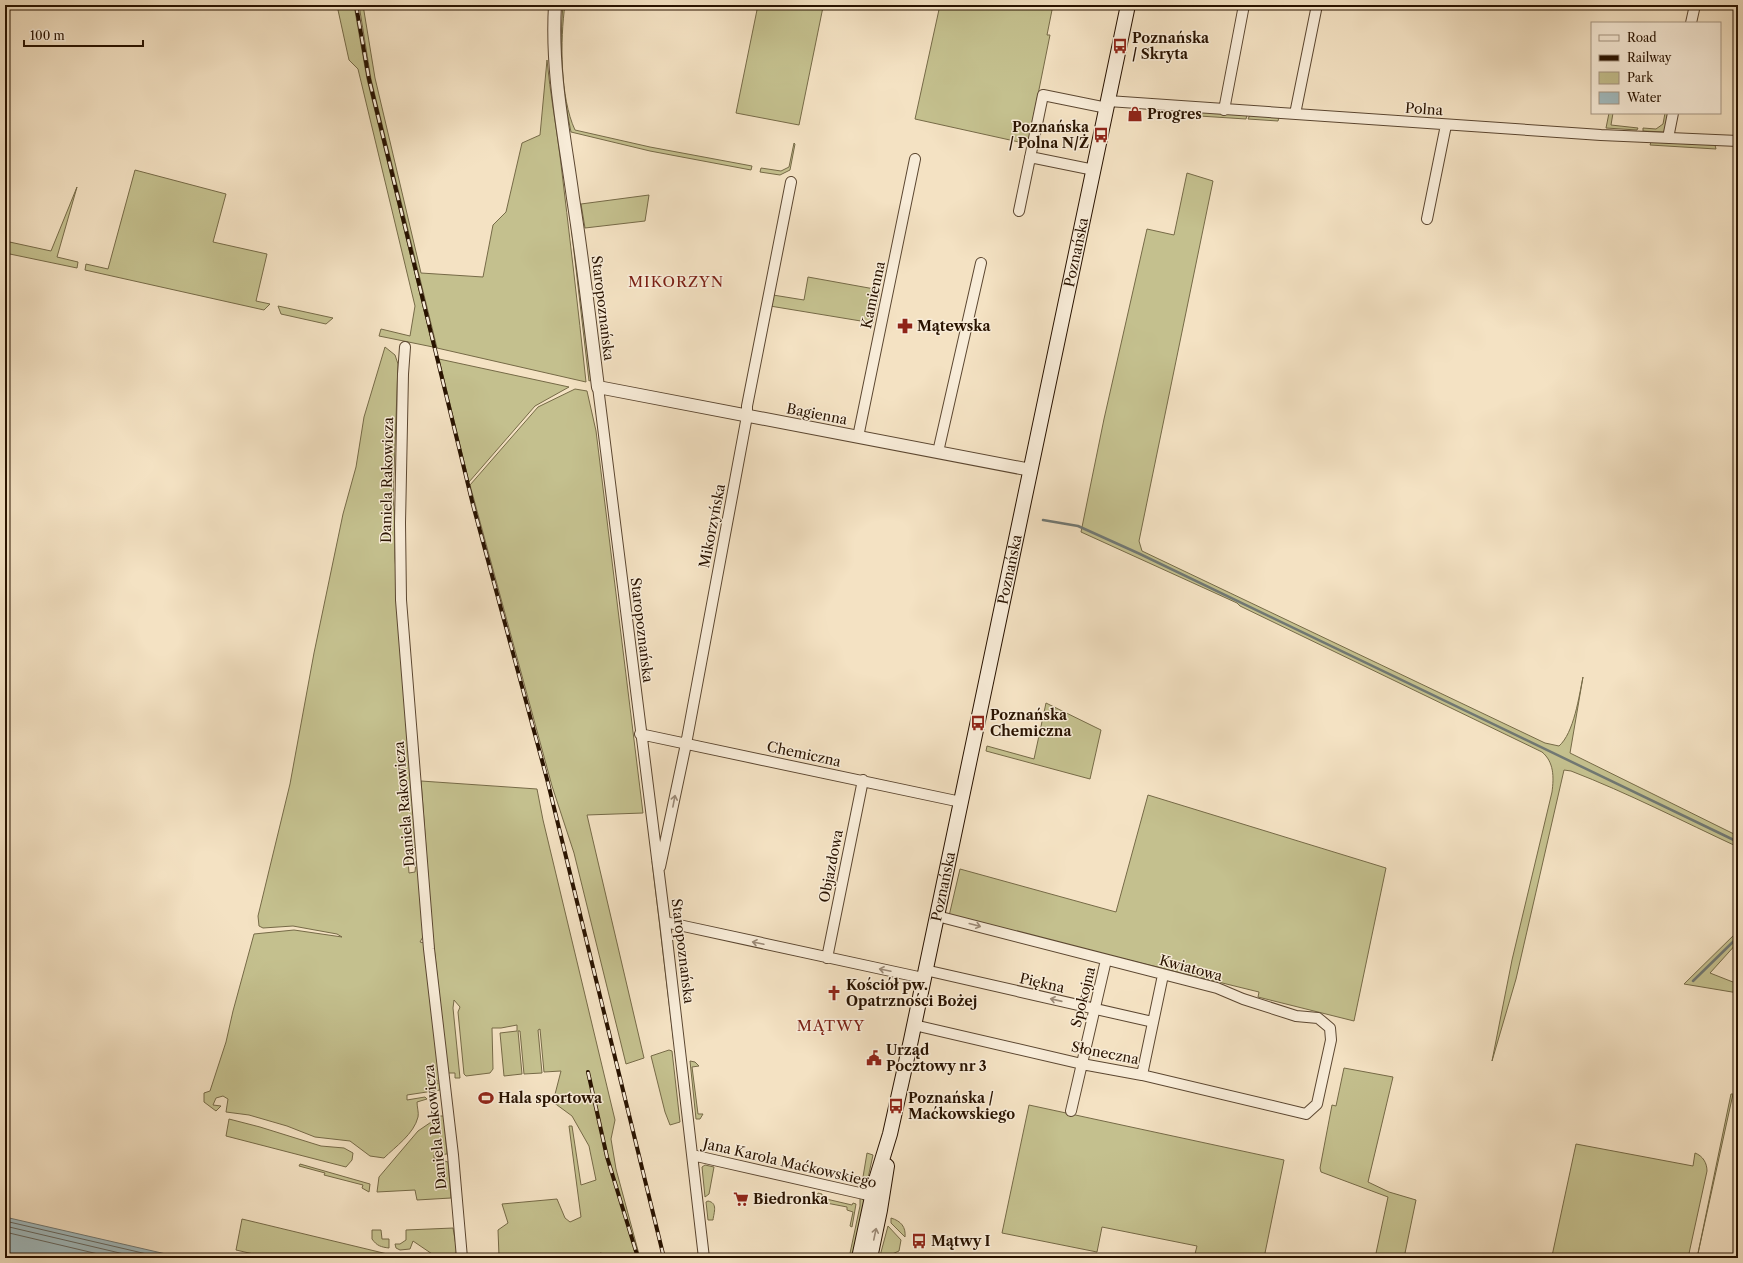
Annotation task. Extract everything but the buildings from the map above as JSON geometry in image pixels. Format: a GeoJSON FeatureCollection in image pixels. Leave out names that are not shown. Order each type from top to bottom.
{"type":"FeatureCollection","features":[{"type":"Feature","properties":{"kind":"main road","name":"Poznańska"},"geometry":{"type":"LineString","coordinates":[[863,1255],[914,1025],[1128,5]]}},
{"type":"Feature","properties":{"kind":"street","name":"Staropoznańska"},"geometry":{"type":"LineString","coordinates":[[556,5],[554,54],[557,98],[574,200],[598,387],[640,734],[665,922],[704,1258]]}},
{"type":"Feature","properties":{"kind":"street"},"geometry":{"type":"LineString","coordinates":[[1224,110],[1244,5]]}},
{"type":"Feature","properties":{"kind":"street"},"geometry":{"type":"LineString","coordinates":[[1295,114],[1317,5]]}},
{"type":"Feature","properties":{"kind":"street"},"geometry":{"type":"LineString","coordinates":[[1691,22],[1695,5]]}},
{"type":"Feature","properties":{"kind":"street","name":"Polna"},"geometry":{"type":"LineString","coordinates":[[1030,157],[1043,95],[1107,104],[1738,141]]}},
{"type":"Feature","properties":{"kind":"street"},"geometry":{"type":"LineString","coordinates":[[1668,138],[1673,114]]}},
{"type":"Feature","properties":{"kind":"street"},"geometry":{"type":"LineString","coordinates":[[1427,219],[1446,125]]}},
{"type":"Feature","properties":{"kind":"street"},"geometry":{"type":"LineString","coordinates":[[1019,211],[1030,157],[1094,170]]}},
{"type":"Feature","properties":{"kind":"street","name":"Kamienna"},"geometry":{"type":"LineString","coordinates":[[858,437],[915,158]]}},
{"type":"Feature","properties":{"kind":"street","name":"Mikorzyńska"},"geometry":{"type":"LineString","coordinates":[[659,875],[686,744],[747,416],[747,406],[791,182]]}},
{"type":"Feature","properties":{"kind":"street"},"geometry":{"type":"LineString","coordinates":[[938,452],[981,263]]}},
{"type":"Feature","properties":{"kind":"street","name":"Daniela Rakowicza"},"geometry":{"type":"LineString","coordinates":[[405,347],[400,515],[401,600],[429,949],[453,1155],[462,1258]]}},
{"type":"Feature","properties":{"kind":"street","name":"Bagienna"},"geometry":{"type":"LineString","coordinates":[[598,387],[1031,470]]}},
{"type":"Feature","properties":{"kind":"street","name":"Chemiczna"},"geometry":{"type":"LineString","coordinates":[[640,734],[863,780],[961,802]]}},
{"type":"Feature","properties":{"kind":"street","name":"Objazdowa"},"geometry":{"type":"LineString","coordinates":[[827,958],[863,780]]}},
{"type":"Feature","properties":{"kind":"street"},"geometry":{"type":"LineString","coordinates":[[654,839],[666,839]]}},
{"type":"Feature","properties":{"kind":"street","name":"Kwiatowa"},"geometry":{"type":"LineString","coordinates":[[937,916],[1218,988],[1243,999],[1296,1016],[1318,1018],[1330,1028],[1331,1040],[1316,1104],[1306,1114],[1292,1110]]}},
{"type":"Feature","properties":{"kind":"street"},"geometry":{"type":"LineString","coordinates":[[665,922],[827,958],[924,974]]}},
{"type":"Feature","properties":{"kind":"street","name":"Spokojna"},"geometry":{"type":"LineString","coordinates":[[1071,1111],[1106,960]]}},
{"type":"Feature","properties":{"kind":"street","name":"Piękna"},"geometry":{"type":"LineString","coordinates":[[924,974],[1153,1022]]}},
{"type":"Feature","properties":{"kind":"street"},"geometry":{"type":"LineString","coordinates":[[1142,1075],[1164,975]]}},
{"type":"Feature","properties":{"kind":"street","name":"Słoneczna"},"geometry":{"type":"LineString","coordinates":[[914,1025],[1082,1064],[1142,1075],[1292,1110]]}},
{"type":"Feature","properties":{"kind":"street","name":"Jana Karola Maćkowskiego"},"geometry":{"type":"LineString","coordinates":[[692,1155],[877,1197]]}},
{"type":"Feature","properties":{"kind":"green space"},"geometry":{"type":"Polygon","coordinates":[[[338,5],[354,5],[367,79],[433,347],[379,336],[381,329],[410,336],[415,306],[358,69],[349,60],[338,5]]]}},
{"type":"Feature","properties":{"kind":"green space"},"geometry":{"type":"Polygon","coordinates":[[[359,5],[363,5],[375,78],[421,273],[483,277],[493,225],[506,212],[522,143],[540,135],[547,60],[560,156],[586,382],[437,348],[371,79],[359,5]]]}},
{"type":"Feature","properties":{"kind":"green space"},"geometry":{"type":"Polygon","coordinates":[[[563,5],[565,5],[562,34],[562,68],[566,102],[575,130],[650,147],[752,166],[751,170],[650,151],[571,132],[563,85],[561,53],[561,37],[563,5]]]}},
{"type":"Feature","properties":{"kind":"green space"},"geometry":{"type":"Polygon","coordinates":[[[758,5],[814,5],[823,7],[799,125],[736,113],[758,5]]]}},
{"type":"Feature","properties":{"kind":"green space"},"geometry":{"type":"Polygon","coordinates":[[[940,5],[1053,5],[1047,35],[1050,35],[1028,144],[915,119],[940,5]]]}},
{"type":"Feature","properties":{"kind":"green space"},"geometry":{"type":"Polygon","coordinates":[[[1169,110],[1247,115],[1246,119],[1168,114],[1169,110]]]}},
{"type":"Feature","properties":{"kind":"green space"},"geometry":{"type":"Polygon","coordinates":[[[1609,114],[1613,114],[1611,125],[1638,128],[1637,130],[1606,128],[1609,114]]]}},
{"type":"Feature","properties":{"kind":"green space"},"geometry":{"type":"Polygon","coordinates":[[[1665,114],[1671,114],[1665,132],[1643,131],[1643,128],[1656,129],[1663,124],[1665,114]]]}},
{"type":"Feature","properties":{"kind":"green space"},"geometry":{"type":"Polygon","coordinates":[[[1250,115],[1279,117],[1278,121],[1248,119],[1250,115]]]}},
{"type":"Feature","properties":{"kind":"green space"},"geometry":{"type":"Polygon","coordinates":[[[1651,142],[1715,145],[1716,149],[1650,145],[1651,142]]]}},
{"type":"Feature","properties":{"kind":"green space"},"geometry":{"type":"Polygon","coordinates":[[[794,143],[790,170],[780,175],[760,172],[761,168],[781,171],[789,167],[794,143]]]}},
{"type":"Feature","properties":{"kind":"green space"},"geometry":{"type":"Polygon","coordinates":[[[562,148],[591,380],[589,381],[562,148]]]}},
{"type":"Feature","properties":{"kind":"green space"},"geometry":{"type":"Polygon","coordinates":[[[135,170],[226,194],[213,242],[267,254],[256,301],[270,304],[264,310],[85,270],[86,264],[108,269],[135,170]]]}},
{"type":"Feature","properties":{"kind":"green space"},"geometry":{"type":"Polygon","coordinates":[[[1187,173],[1213,181],[1139,541],[1142,551],[1545,743],[1559,746],[1569,732],[1578,704],[1583,677],[1570,753],[1738,836],[1738,847],[1613,788],[1571,771],[1564,770],[1516,979],[1492,1061],[1512,960],[1552,792],[1552,770],[1546,756],[1542,752],[1240,606],[1237,603],[1081,532],[1104,419],[1147,229],[1174,235],[1187,173]]]}},
{"type":"Feature","properties":{"kind":"green space"},"geometry":{"type":"Polygon","coordinates":[[[77,187],[57,257],[78,262],[77,268],[5,253],[5,241],[51,251],[77,187]]]}},
{"type":"Feature","properties":{"kind":"green space"},"geometry":{"type":"Polygon","coordinates":[[[649,195],[645,221],[585,228],[581,204],[649,195]]]}},
{"type":"Feature","properties":{"kind":"green space"},"geometry":{"type":"Polygon","coordinates":[[[808,277],[880,290],[873,323],[770,306],[773,295],[804,300],[808,277]]]}},
{"type":"Feature","properties":{"kind":"green space"},"geometry":{"type":"Polygon","coordinates":[[[278,306],[333,318],[326,324],[281,314],[278,306]]]}},
{"type":"Feature","properties":{"kind":"green space"},"geometry":{"type":"Polygon","coordinates":[[[385,347],[395,355],[398,364],[393,499],[395,517],[395,558],[417,847],[407,849],[409,873],[415,872],[416,861],[418,860],[424,935],[420,942],[424,943],[440,1081],[436,1081],[436,1083],[440,1083],[440,1090],[407,1095],[407,1100],[425,1097],[427,1099],[417,1102],[418,1117],[413,1129],[404,1140],[384,1158],[370,1156],[350,1141],[315,1137],[287,1126],[249,1115],[226,1112],[228,1099],[223,1096],[216,1098],[213,1105],[221,1106],[216,1111],[204,1102],[204,1093],[210,1091],[226,1042],[254,934],[294,930],[342,937],[337,934],[293,926],[263,928],[259,926],[258,916],[290,784],[314,653],[343,514],[356,467],[364,417],[385,347]]]}},
{"type":"Feature","properties":{"kind":"green space"},"geometry":{"type":"Polygon","coordinates":[[[439,359],[569,387],[535,406],[469,482],[439,359]]]}},
{"type":"Feature","properties":{"kind":"green space"},"geometry":{"type":"Polygon","coordinates":[[[575,389],[587,391],[596,431],[643,813],[587,815],[644,1058],[626,1064],[574,853],[552,786],[470,485],[538,407],[575,389]]]}},
{"type":"Feature","properties":{"kind":"green space"},"geometry":{"type":"Polygon","coordinates":[[[1046,703],[1101,730],[1090,779],[986,751],[987,746],[1034,759],[1046,703]]]}},
{"type":"Feature","properties":{"kind":"green space"},"geometry":{"type":"Polygon","coordinates":[[[421,781],[537,789],[543,820],[615,1120],[611,1139],[616,1169],[640,1258],[624,1258],[600,1253],[598,1258],[510,1258],[499,1256],[498,1230],[508,1223],[502,1204],[557,1199],[565,1218],[570,1222],[581,1217],[569,1126],[572,1126],[581,1185],[596,1180],[589,1146],[572,1116],[553,1102],[561,1071],[544,1072],[540,1029],[538,1030],[542,1073],[524,1074],[520,1031],[518,1031],[522,1074],[504,1076],[500,1033],[517,1031],[517,1025],[492,1028],[493,1069],[490,1073],[466,1076],[464,1074],[458,1012],[460,1007],[454,1000],[453,1008],[460,1078],[455,1078],[455,1073],[448,1073],[432,929],[421,781]]]}},
{"type":"Feature","properties":{"kind":"green space"},"geometry":{"type":"Polygon","coordinates":[[[1148,795],[1386,868],[1354,1021],[1258,997],[1259,992],[949,916],[960,869],[1116,912],[1148,795]]]}},
{"type":"Feature","properties":{"kind":"green space"},"geometry":{"type":"Polygon","coordinates":[[[652,861],[654,863],[676,1042],[674,1044],[652,861]]]}},
{"type":"Feature","properties":{"kind":"green space"},"geometry":{"type":"Polygon","coordinates":[[[1738,931],[1738,942],[1710,973],[1738,984],[1738,993],[1684,984],[1738,931]]]}},
{"type":"Feature","properties":{"kind":"green space"},"geometry":{"type":"Polygon","coordinates":[[[669,1050],[672,1051],[680,1122],[670,1125],[665,1112],[651,1056],[669,1050]]]}},
{"type":"Feature","properties":{"kind":"green space"},"geometry":{"type":"Polygon","coordinates":[[[690,1061],[695,1062],[699,1066],[692,1067],[698,1114],[703,1114],[700,1119],[696,1119],[690,1061]]]}},
{"type":"Feature","properties":{"kind":"green space"},"geometry":{"type":"Polygon","coordinates":[[[1344,1068],[1393,1077],[1368,1182],[1389,1192],[1416,1200],[1404,1258],[1375,1258],[1388,1197],[1321,1172],[1320,1168],[1332,1105],[1336,1106],[1344,1068]]]}},
{"type":"Feature","properties":{"kind":"green space"},"geometry":{"type":"Polygon","coordinates":[[[1731,1094],[1733,1094],[1697,1258],[1731,1094]]]}},
{"type":"Feature","properties":{"kind":"green space"},"geometry":{"type":"Polygon","coordinates":[[[1029,1105],[1284,1160],[1264,1258],[1194,1258],[1197,1246],[1102,1227],[1097,1252],[1002,1233],[1029,1105]]]}},
{"type":"Feature","properties":{"kind":"green space"},"geometry":{"type":"Polygon","coordinates":[[[440,1116],[444,1116],[447,1154],[434,1155],[434,1158],[448,1162],[451,1198],[417,1200],[415,1190],[377,1192],[379,1177],[418,1131],[440,1116]]]}},
{"type":"Feature","properties":{"kind":"green space"},"geometry":{"type":"Polygon","coordinates":[[[229,1119],[321,1146],[344,1148],[353,1153],[352,1160],[346,1167],[226,1136],[229,1119]]]}},
{"type":"Feature","properties":{"kind":"green space"},"geometry":{"type":"Polygon","coordinates":[[[1576,1144],[1693,1166],[1695,1153],[1702,1158],[1706,1165],[1707,1171],[1688,1258],[1556,1258],[1552,1256],[1576,1144]]]}},
{"type":"Feature","properties":{"kind":"green space"},"geometry":{"type":"Polygon","coordinates":[[[867,1153],[873,1155],[868,1178],[863,1177],[867,1153]]]}},
{"type":"Feature","properties":{"kind":"green space"},"geometry":{"type":"Polygon","coordinates":[[[300,1164],[370,1184],[369,1192],[362,1188],[363,1185],[324,1175],[325,1173],[299,1166],[300,1164]]]}},
{"type":"Feature","properties":{"kind":"green space"},"geometry":{"type":"Polygon","coordinates":[[[705,1165],[714,1167],[709,1194],[705,1197],[702,1167],[705,1165]]]}},
{"type":"Feature","properties":{"kind":"green space"},"geometry":{"type":"Polygon","coordinates":[[[818,1193],[822,1194],[822,1198],[852,1205],[853,1203],[856,1204],[852,1227],[850,1226],[853,1212],[847,1210],[847,1207],[816,1201],[818,1193]]]}},
{"type":"Feature","properties":{"kind":"green space"},"geometry":{"type":"Polygon","coordinates":[[[860,1197],[865,1202],[855,1258],[849,1258],[860,1206],[860,1197]]]}},
{"type":"Feature","properties":{"kind":"green space"},"geometry":{"type":"Polygon","coordinates":[[[708,1201],[714,1206],[713,1220],[708,1220],[706,1202],[708,1201]]]}},
{"type":"Feature","properties":{"kind":"green space"},"geometry":{"type":"Polygon","coordinates":[[[891,1218],[898,1221],[904,1227],[905,1237],[891,1223],[891,1218]]]}},
{"type":"Feature","properties":{"kind":"green space"},"geometry":{"type":"Polygon","coordinates":[[[242,1219],[404,1258],[271,1258],[236,1250],[242,1219]]]}},
{"type":"Feature","properties":{"kind":"green space"},"geometry":{"type":"Polygon","coordinates":[[[888,1226],[901,1240],[899,1251],[883,1258],[880,1256],[888,1226]]]}},
{"type":"Feature","properties":{"kind":"green space"},"geometry":{"type":"Polygon","coordinates":[[[453,1228],[457,1251],[453,1258],[438,1258],[413,1241],[410,1249],[400,1250],[396,1248],[395,1244],[400,1244],[406,1240],[406,1230],[453,1228]]]}},
{"type":"Feature","properties":{"kind":"green space"},"geometry":{"type":"Polygon","coordinates":[[[372,1230],[381,1230],[382,1239],[389,1239],[389,1248],[379,1246],[372,1239],[372,1230]]]}},
{"type":"Feature","properties":{"kind":"water"},"geometry":{"type":"Polygon","coordinates":[[[5,1217],[166,1254],[172,1258],[5,1258],[5,1217]]]}},
{"type":"Feature","properties":{"kind":"waterway"},"geometry":{"type":"LineString","coordinates":[[1043,520],[1078,526],[1140,554],[1738,842]]}},
{"type":"Feature","properties":{"kind":"waterway"},"geometry":{"type":"LineString","coordinates":[[1693,981],[1738,937]]}},
{"type":"Feature","properties":{"kind":"railway"},"geometry":{"type":"LineString","coordinates":[[356,5],[369,79],[473,505],[547,779],[664,1258]]}},
{"type":"Feature","properties":{"kind":"railway"},"geometry":{"type":"LineString","coordinates":[[588,1072],[607,1157],[638,1258]]}},
{"type":"Feature","properties":{"kind":"place","name":"Poznańska / Skryta"},"geometry":{"type":"Point","coordinates":[1120,46]}},
{"type":"Feature","properties":{"kind":"place","name":"Progres"},"geometry":{"type":"Point","coordinates":[1135,114]}},
{"type":"Feature","properties":{"kind":"place","name":"Poznańska / Polna N/Ż"},"geometry":{"type":"Point","coordinates":[1101,135]}},
{"type":"Feature","properties":{"kind":"place","name":"Mątewska"},"geometry":{"type":"Point","coordinates":[905,326]}},
{"type":"Feature","properties":{"kind":"place","name":"Poznańska Chemiczna"},"geometry":{"type":"Point","coordinates":[978,723]}},
{"type":"Feature","properties":{"kind":"place","name":"Kościół pw. Opatrzności Bożej"},"geometry":{"type":"Point","coordinates":[834,993]}},
{"type":"Feature","properties":{"kind":"place","name":"Urząd Pocztowy nr 3"},"geometry":{"type":"Point","coordinates":[874,1058]}},
{"type":"Feature","properties":{"kind":"place","name":"Hala sportowa"},"geometry":{"type":"Point","coordinates":[486,1098]}},
{"type":"Feature","properties":{"kind":"place","name":"Poznańska / Maćkowskiego"},"geometry":{"type":"Point","coordinates":[896,1106]}},
{"type":"Feature","properties":{"kind":"place","name":"Biedronka"},"geometry":{"type":"Point","coordinates":[741,1199]}},
{"type":"Feature","properties":{"kind":"place","name":"Mątwy I"},"geometry":{"type":"Point","coordinates":[919,1241]}},
{"type":"Feature","properties":{"kind":"district","name":"MIKORZYN"},"geometry":{"type":"Point","coordinates":[676,281]}},
{"type":"Feature","properties":{"kind":"district","name":"MĄTWY"},"geometry":{"type":"Point","coordinates":[831,1025]}}]}
